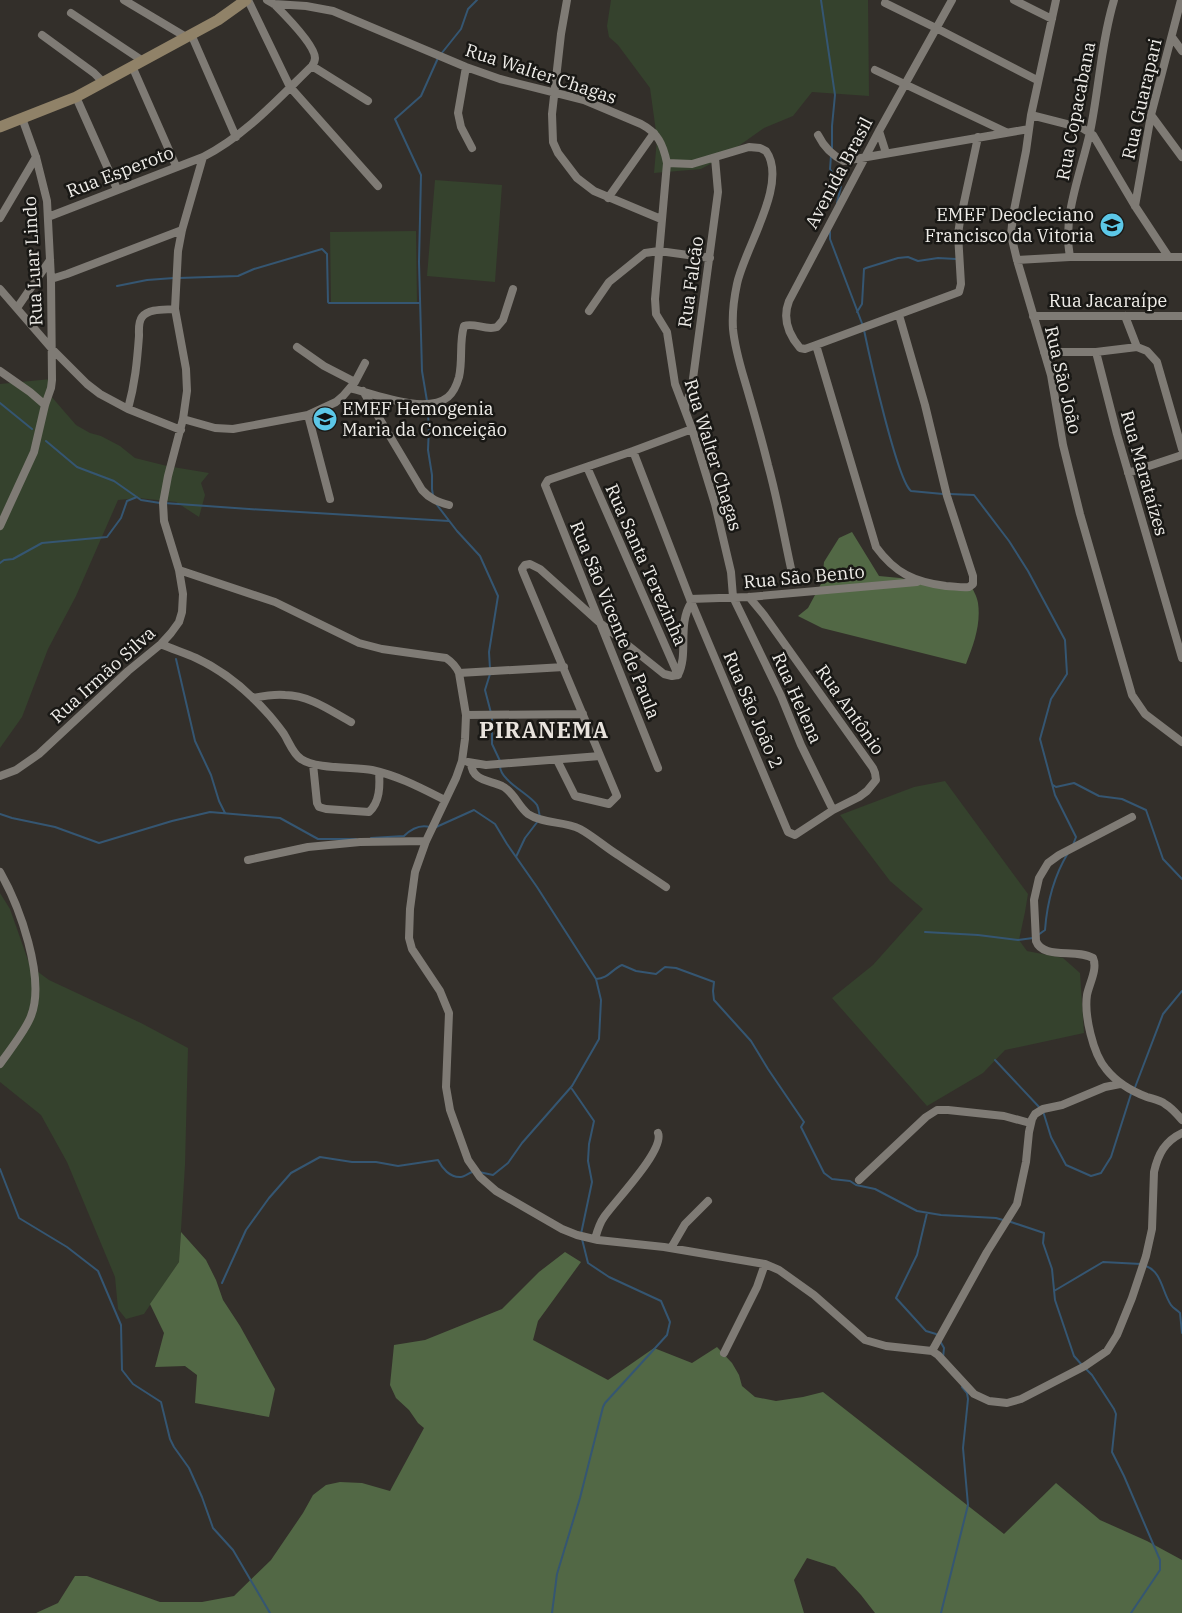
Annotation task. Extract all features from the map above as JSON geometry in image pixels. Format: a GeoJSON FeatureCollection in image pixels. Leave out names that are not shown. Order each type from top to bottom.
{"type":"FeatureCollection","features":[{"type":"Feature","properties":{"kind":"street"},"geometry":{"type":"LineString","coordinates":[[124,0],[188,35],[236,137]]}},
{"type":"Feature","properties":{"kind":"street"},"geometry":{"type":"LineString","coordinates":[[0,127],[76,97],[218,20],[247,0],[290,87],[378,186]]}},
{"type":"Feature","properties":{"kind":"street"},"geometry":{"type":"LineString","coordinates":[[567,0],[561,34],[551,124],[553,142],[561,157],[577,178],[594,191],[662,219]]}},
{"type":"Feature","properties":{"kind":"street","name":"Avenida Brasil"},"geometry":{"type":"LineString","coordinates":[[952,0],[879,130],[811,257],[787,308],[787,328],[800,348],[805,349],[899,315],[956,294],[960,290],[959,227],[978,137]]}},
{"type":"Feature","properties":{"kind":"street"},"geometry":{"type":"LineString","coordinates":[[1014,0],[1052,19]]}},
{"type":"Feature","properties":{"kind":"street","name":"Rua São João"},"geometry":{"type":"LineString","coordinates":[[1056,0],[1031,115],[1011,225],[1012,235],[1017,260],[1051,375],[1063,445],[1080,514],[1132,695],[1145,714],[1182,742]]}},
{"type":"Feature","properties":{"kind":"street","name":"Rua Copacabana"},"geometry":{"type":"LineString","coordinates":[[1070,257],[1067,243],[1070,210],[1090,131],[1104,42],[1114,0]]}},
{"type":"Feature","properties":{"kind":"street","name":"Rua Guarapari"},"geometry":{"type":"LineString","coordinates":[[1135,206],[1151,115],[1181,0]]}},
{"type":"Feature","properties":{"kind":"street"},"geometry":{"type":"LineString","coordinates":[[270,2],[308,42],[315,56],[312,66],[368,101]]}},
{"type":"Feature","properties":{"kind":"street","name":"Rua Walter Chagas"},"geometry":{"type":"LineString","coordinates":[[270,2],[333,11],[466,68],[500,79],[556,92],[606,108],[641,124],[654,133],[665,153],[667,163],[659,251],[656,314],[667,332],[675,384],[692,429],[715,504],[731,572],[733,598]]}},
{"type":"Feature","properties":{"kind":"street"},"geometry":{"type":"LineString","coordinates":[[885,3],[1038,80]]}},
{"type":"Feature","properties":{"kind":"street"},"geometry":{"type":"LineString","coordinates":[[71,13],[137,63],[176,166]]}},
{"type":"Feature","properties":{"kind":"street"},"geometry":{"type":"LineString","coordinates":[[42,35],[94,73],[102,82]]}},
{"type":"Feature","properties":{"kind":"street"},"geometry":{"type":"LineString","coordinates":[[1172,37],[1182,50]]}},
{"type":"Feature","properties":{"kind":"street","name":"Rua Esperoto"},"geometry":{"type":"LineString","coordinates":[[48,217],[219,149],[236,137],[312,66]]}},
{"type":"Feature","properties":{"kind":"street"},"geometry":{"type":"LineString","coordinates":[[466,68],[458,113],[461,127],[472,148]]}},
{"type":"Feature","properties":{"kind":"street"},"geometry":{"type":"LineString","coordinates":[[875,70],[1006,132]]}},
{"type":"Feature","properties":{"kind":"street"},"geometry":{"type":"LineString","coordinates":[[76,97],[118,189]]}},
{"type":"Feature","properties":{"kind":"street"},"geometry":{"type":"LineString","coordinates":[[1031,115],[1090,131],[1135,206],[1168,256]]}},
{"type":"Feature","properties":{"kind":"street"},"geometry":{"type":"LineString","coordinates":[[1151,115],[1182,157]]}},
{"type":"Feature","properties":{"kind":"street","name":"Rua Luar Lindo"},"geometry":{"type":"LineString","coordinates":[[0,526],[34,452],[45,405],[52,388],[51,279],[48,217],[44,186],[22,118]]}},
{"type":"Feature","properties":{"kind":"street"},"geometry":{"type":"LineString","coordinates":[[818,135],[824,146],[837,158],[844,161],[1029,128]]}},
{"type":"Feature","properties":{"kind":"street"},"geometry":{"type":"LineString","coordinates":[[879,130],[886,153]]}},
{"type":"Feature","properties":{"kind":"street"},"geometry":{"type":"LineString","coordinates":[[608,198],[654,133]]}},
{"type":"Feature","properties":{"kind":"street"},"geometry":{"type":"LineString","coordinates":[[667,163],[692,164],[748,147],[755,147],[766,151],[770,156],[773,168],[766,209],[740,272],[733,310],[733,330],[736,352],[772,479],[792,573]]}},
{"type":"Feature","properties":{"kind":"street","name":"Rua Irmão Silva"},"geometry":{"type":"LineString","coordinates":[[0,776],[16,770],[39,754],[128,671],[161,644],[179,622],[182,612],[183,594],[164,521],[163,503],[168,476],[181,430],[187,378],[176,309],[178,251],[203,156]]}},
{"type":"Feature","properties":{"kind":"street"},"geometry":{"type":"LineString","coordinates":[[0,218],[36,157]]}},
{"type":"Feature","properties":{"kind":"street","name":"Rua Falcão"},"geometry":{"type":"LineString","coordinates":[[685,409],[692,386],[718,192],[715,158]]}},
{"type":"Feature","properties":{"kind":"street"},"geometry":{"type":"LineString","coordinates":[[51,279],[182,230]]}},
{"type":"Feature","properties":{"kind":"street"},"geometry":{"type":"LineString","coordinates":[[589,311],[608,282],[645,253],[659,251],[710,258]]}},
{"type":"Feature","properties":{"kind":"street"},"geometry":{"type":"LineString","coordinates":[[1017,260],[1070,257],[1182,257]]}},
{"type":"Feature","properties":{"kind":"street"},"geometry":{"type":"LineString","coordinates":[[17,308],[50,260]]}},
{"type":"Feature","properties":{"kind":"street"},"geometry":{"type":"LineString","coordinates":[[0,289],[52,349],[87,384],[100,394],[128,409],[181,430]]}},
{"type":"Feature","properties":{"kind":"street"},"geometry":{"type":"LineString","coordinates":[[297,347],[362,391],[410,403],[434,403],[448,397],[453,391],[459,376],[464,326],[469,325],[488,329],[497,327],[502,320],[513,289]]}},
{"type":"Feature","properties":{"kind":"street"},"geometry":{"type":"LineString","coordinates":[[128,409],[135,384],[140,321],[146,314],[151,312],[176,309]]}},
{"type":"Feature","properties":{"kind":"street","name":"Rua São Bento"},"geometry":{"type":"LineString","coordinates":[[816,345],[876,547],[888,563],[906,576],[932,584],[966,588],[972,586],[973,576],[947,496],[925,405],[899,315]]}},
{"type":"Feature","properties":{"kind":"street","name":"Rua Jacaraípe"},"geometry":{"type":"LineString","coordinates":[[1033,316],[1182,316]]}},
{"type":"Feature","properties":{"kind":"street"},"geometry":{"type":"LineString","coordinates":[[1125,316],[1137,348]]}},
{"type":"Feature","properties":{"kind":"street"},"geometry":{"type":"LineString","coordinates":[[1044,352],[1096,352],[1137,348],[1152,355],[1157,362],[1182,449]]}},
{"type":"Feature","properties":{"kind":"street","name":"Rua Marataízes"},"geometry":{"type":"LineString","coordinates":[[1096,352],[1128,473],[1179,635],[1182,658]]}},
{"type":"Feature","properties":{"kind":"street"},"geometry":{"type":"LineString","coordinates":[[183,419],[215,428],[233,429],[308,415],[336,402],[352,385],[365,363]]}},
{"type":"Feature","properties":{"kind":"street"},"geometry":{"type":"LineString","coordinates":[[0,372],[30,392],[45,405]]}},
{"type":"Feature","properties":{"kind":"street"},"geometry":{"type":"LineString","coordinates":[[362,391],[422,490],[433,500],[449,505]]}},
{"type":"Feature","properties":{"kind":"street"},"geometry":{"type":"LineString","coordinates":[[308,415],[330,499]]}},
{"type":"Feature","properties":{"kind":"street"},"geometry":{"type":"LineString","coordinates":[[587,467],[633,452],[692,429]]}},
{"type":"Feature","properties":{"kind":"street","name":"Rua São João 2"},"geometry":{"type":"LineString","coordinates":[[633,452],[690,601],[788,832]]}},
{"type":"Feature","properties":{"kind":"street"},"geometry":{"type":"LineString","coordinates":[[1128,473],[1182,455]]}},
{"type":"Feature","properties":{"kind":"street","name":"Rua São Vicente de Paula"},"geometry":{"type":"LineString","coordinates":[[587,467],[548,480],[545,483],[545,488],[658,768]]}},
{"type":"Feature","properties":{"kind":"street","name":"Rua Santa Terezinha"},"geometry":{"type":"LineString","coordinates":[[587,467],[678,675]]}},
{"type":"Feature","properties":{"kind":"street"},"geometry":{"type":"LineString","coordinates":[[557,760],[575,796],[609,804],[618,796],[523,572],[522,569],[525,565],[530,564],[540,569],[599,622],[664,674],[672,676],[678,675],[681,664],[684,618],[690,601]]}},
{"type":"Feature","properties":{"kind":"street"},"geometry":{"type":"LineString","coordinates":[[178,570],[275,602],[359,644],[446,658],[454,664],[459,672],[466,716],[466,739],[462,761],[417,864],[410,909],[409,938],[415,955],[440,991],[449,1014],[446,1087],[450,1110],[468,1160],[480,1177],[496,1191],[562,1229],[576,1235],[594,1239],[671,1248],[765,1264],[779,1270],[814,1295],[865,1340],[880,1345],[932,1351],[974,1394],[989,1401],[1007,1403],[1020,1399],[1097,1359],[1107,1352],[1112,1345],[1132,1298],[1150,1241],[1156,1162],[1169,1141],[1182,1133]]}},
{"type":"Feature","properties":{"kind":"street","name":"Rua São Bento"},"geometry":{"type":"LineString","coordinates":[[690,601],[921,581]]}},
{"type":"Feature","properties":{"kind":"street","name":"Rua Antônio"},"geometry":{"type":"LineString","coordinates":[[749,597],[875,773],[876,780],[859,797],[833,810],[797,834],[793,835],[788,832]]}},
{"type":"Feature","properties":{"kind":"street","name":"Rua Helena"},"geometry":{"type":"LineString","coordinates":[[733,598],[833,810]]}},
{"type":"Feature","properties":{"kind":"street"},"geometry":{"type":"LineString","coordinates":[[161,644],[210,665],[231,680],[253,698],[284,734],[297,756],[306,762],[379,772],[407,780],[445,800]]}},
{"type":"Feature","properties":{"kind":"street"},"geometry":{"type":"LineString","coordinates":[[459,672],[564,667]]}},
{"type":"Feature","properties":{"kind":"street"},"geometry":{"type":"LineString","coordinates":[[253,698],[296,696],[319,704],[351,722]]}},
{"type":"Feature","properties":{"kind":"street"},"geometry":{"type":"LineString","coordinates":[[466,716],[583,714]]}},
{"type":"Feature","properties":{"kind":"street"},"geometry":{"type":"LineString","coordinates":[[462,761],[486,765],[600,756]]}},
{"type":"Feature","properties":{"kind":"street"},"geometry":{"type":"LineString","coordinates":[[471,763],[472,770],[476,776],[506,788],[526,812],[574,826],[666,887]]}},
{"type":"Feature","properties":{"kind":"street"},"geometry":{"type":"LineString","coordinates":[[313,764],[317,803],[319,807],[326,809],[370,812],[373,809],[378,794],[379,772]]}},
{"type":"Feature","properties":{"kind":"street"},"geometry":{"type":"LineString","coordinates":[[1132,817],[1059,855],[1048,863],[1039,878],[1033,908],[1036,941],[1041,949],[1044,950],[1091,956],[1095,967],[1088,994],[1087,1013],[1101,1062],[1120,1084],[1164,1103],[1173,1109],[1182,1120]]}},
{"type":"Feature","properties":{"kind":"street"},"geometry":{"type":"LineString","coordinates":[[248,860],[308,847],[360,842],[426,841]]}},
{"type":"Feature","properties":{"kind":"street"},"geometry":{"type":"LineString","coordinates":[[0,872],[22,923],[32,959],[35,990],[31,1016],[0,1064]]}},
{"type":"Feature","properties":{"kind":"street"},"geometry":{"type":"LineString","coordinates":[[932,1351],[987,1252],[1017,1204],[1026,1162],[1030,1123],[1035,1114],[1105,1087],[1120,1084]]}},
{"type":"Feature","properties":{"kind":"street"},"geometry":{"type":"LineString","coordinates":[[859,1180],[929,1114],[937,1110],[1004,1116],[1030,1123]]}},
{"type":"Feature","properties":{"kind":"street"},"geometry":{"type":"LineString","coordinates":[[594,1239],[605,1216],[645,1165],[659,1140],[658,1133]]}},
{"type":"Feature","properties":{"kind":"street"},"geometry":{"type":"LineString","coordinates":[[671,1248],[685,1224],[708,1201]]}},
{"type":"Feature","properties":{"kind":"street"},"geometry":{"type":"LineString","coordinates":[[724,1353],[757,1287],[765,1264]]}},
{"type":"Feature","properties":{"kind":"green space"},"geometry":{"type":"Polygon","coordinates":[[[611,0],[868,0],[869,96],[812,92],[793,116],[764,128],[723,157],[701,169],[654,173],[657,139],[650,88],[618,45],[609,37],[607,26],[611,0]]]}},
{"type":"Feature","properties":{"kind":"green space"},"geometry":{"type":"Polygon","coordinates":[[[435,180],[502,185],[495,282],[427,276],[435,180]]]}},
{"type":"Feature","properties":{"kind":"green space"},"geometry":{"type":"Polygon","coordinates":[[[416,231],[417,302],[331,303],[330,232],[416,231]]]}},
{"type":"Feature","properties":{"kind":"green space"},"geometry":{"type":"Polygon","coordinates":[[[51,379],[50,395],[76,425],[120,446],[135,458],[209,473],[201,483],[205,495],[199,517],[176,502],[138,498],[118,500],[76,596],[48,649],[22,717],[0,748],[0,384],[51,379]]]}},
{"type":"Feature","properties":{"kind":"green space"},"geometry":{"type":"Polygon","coordinates":[[[852,532],[879,576],[900,578],[944,587],[970,584],[977,600],[979,619],[966,664],[822,628],[798,616],[808,608],[822,582],[824,562],[839,538],[852,532]]]}},
{"type":"Feature","properties":{"kind":"green space"},"geometry":{"type":"Polygon","coordinates":[[[945,781],[1028,894],[1019,940],[1027,951],[1063,958],[1080,973],[1084,1033],[1005,1050],[983,1073],[927,1106],[832,998],[873,965],[923,909],[890,881],[840,815],[914,787],[945,781]]]}},
{"type":"Feature","properties":{"kind":"green space"},"geometry":{"type":"Polygon","coordinates":[[[0,893],[10,909],[30,966],[49,980],[141,1023],[188,1048],[185,1165],[179,1262],[144,1314],[126,1319],[118,1309],[115,1277],[67,1162],[41,1115],[0,1082],[0,893]]]}},
{"type":"Feature","properties":{"kind":"green space"},"geometry":{"type":"Polygon","coordinates":[[[181,1232],[206,1260],[223,1300],[240,1326],[275,1389],[269,1417],[195,1403],[197,1375],[185,1366],[155,1367],[164,1333],[150,1304],[179,1262],[181,1232]]]}},
{"type":"Feature","properties":{"kind":"green space"},"geometry":{"type":"Polygon","coordinates":[[[565,1252],[581,1262],[538,1321],[533,1340],[608,1380],[654,1348],[692,1363],[717,1347],[732,1363],[739,1375],[742,1386],[755,1397],[776,1401],[823,1392],[1004,1534],[1056,1483],[1100,1520],[1147,1541],[1182,1560],[1182,1613],[875,1613],[835,1567],[807,1558],[794,1580],[804,1613],[36,1613],[58,1603],[75,1576],[87,1576],[160,1602],[202,1602],[234,1596],[271,1560],[313,1495],[326,1485],[340,1482],[362,1483],[390,1491],[424,1428],[396,1398],[390,1385],[394,1345],[425,1340],[502,1309],[539,1272],[565,1252]]]}},
{"type":"Feature","properties":{"kind":"waterway"},"geometry":{"type":"LineString","coordinates":[[441,54],[461,29],[468,9],[477,0]]}},
{"type":"Feature","properties":{"kind":"waterway"},"geometry":{"type":"LineString","coordinates":[[821,0],[835,95],[832,149]]}},
{"type":"Feature","properties":{"kind":"waterway"},"geometry":{"type":"LineString","coordinates":[[427,401],[422,371],[419,262],[421,175],[395,119],[421,96],[438,58]]}},
{"type":"Feature","properties":{"kind":"waterway"},"geometry":{"type":"LineString","coordinates":[[831,156],[830,169],[841,186],[837,203]]}},
{"type":"Feature","properties":{"kind":"waterway"},"geometry":{"type":"LineString","coordinates":[[830,232],[830,239],[863,326]]}},
{"type":"Feature","properties":{"kind":"waterway"},"geometry":{"type":"LineString","coordinates":[[179,278],[238,276],[254,269],[322,249],[327,254],[329,303],[420,303]]}},
{"type":"Feature","properties":{"kind":"waterway"},"geometry":{"type":"LineString","coordinates":[[857,312],[862,304],[864,269],[898,258],[908,257],[918,261],[938,258],[956,259]]}},
{"type":"Feature","properties":{"kind":"waterway"},"geometry":{"type":"LineString","coordinates":[[117,286],[147,280],[174,278]]}},
{"type":"Feature","properties":{"kind":"waterway"},"geometry":{"type":"LineString","coordinates":[[864,330],[891,442],[905,482],[911,491],[943,494]]}},
{"type":"Feature","properties":{"kind":"waterway"},"geometry":{"type":"LineString","coordinates":[[0,403],[32,429]]}},
{"type":"Feature","properties":{"kind":"waterway"},"geometry":{"type":"LineString","coordinates":[[427,406],[429,426],[428,450],[433,496]]}},
{"type":"Feature","properties":{"kind":"waterway"},"geometry":{"type":"LineString","coordinates":[[46,441],[77,467],[114,481],[141,500],[160,503]]}},
{"type":"Feature","properties":{"kind":"waterway"},"geometry":{"type":"LineString","coordinates":[[950,494],[974,495],[1009,541],[1028,571],[1065,640],[1067,674],[1051,699],[1040,739],[1055,795],[1076,837],[1073,845]]}},
{"type":"Feature","properties":{"kind":"waterway"},"geometry":{"type":"LineString","coordinates":[[0,563],[4,560],[13,559],[42,543],[107,537],[121,518],[127,501],[137,497]]}},
{"type":"Feature","properties":{"kind":"waterway"},"geometry":{"type":"LineString","coordinates":[[164,503],[449,521]]}},
{"type":"Feature","properties":{"kind":"waterway"},"geometry":{"type":"LineString","coordinates":[[437,505],[480,556],[498,596],[489,652],[490,669]]}},
{"type":"Feature","properties":{"kind":"waterway"},"geometry":{"type":"LineString","coordinates":[[176,659],[195,741],[211,775],[225,813]]}},
{"type":"Feature","properties":{"kind":"waterway"},"geometry":{"type":"LineString","coordinates":[[490,674],[485,690],[491,713]]}},
{"type":"Feature","properties":{"kind":"waterway"},"geometry":{"type":"LineString","coordinates":[[492,717],[492,744],[500,761]]}},
{"type":"Feature","properties":{"kind":"waterway"},"geometry":{"type":"LineString","coordinates":[[500,766],[501,772],[505,777],[537,805],[540,817]]}},
{"type":"Feature","properties":{"kind":"waterway"},"geometry":{"type":"LineString","coordinates":[[1053,785],[1056,787],[1074,783],[1099,796],[1122,799],[1146,810],[1163,859],[1182,879]]}},
{"type":"Feature","properties":{"kind":"waterway"},"geometry":{"type":"LineString","coordinates":[[434,828],[474,810],[495,824],[596,979],[601,1000],[599,1039],[572,1086],[522,1143],[508,1163],[493,1175],[479,1172]]}},
{"type":"Feature","properties":{"kind":"waterway"},"geometry":{"type":"LineString","coordinates":[[0,814],[55,827],[99,843],[172,821],[210,812],[280,818],[318,839],[356,839]]}},
{"type":"Feature","properties":{"kind":"waterway"},"geometry":{"type":"LineString","coordinates":[[516,857],[525,838],[538,821]]}},
{"type":"Feature","properties":{"kind":"waterway"},"geometry":{"type":"LineString","coordinates":[[371,838],[404,836],[416,828],[422,826],[430,827]]}},
{"type":"Feature","properties":{"kind":"waterway"},"geometry":{"type":"LineString","coordinates":[[1038,935],[1045,930],[1052,890],[1068,853]]}},
{"type":"Feature","properties":{"kind":"waterway"},"geometry":{"type":"LineString","coordinates":[[925,932],[978,935],[1018,940],[1033,938]]}},
{"type":"Feature","properties":{"kind":"waterway"},"geometry":{"type":"LineString","coordinates":[[596,979],[607,976],[622,965],[636,971],[656,974],[665,967],[676,968],[714,982],[714,1000],[751,1041],[804,1122],[801,1127],[824,1173],[832,1179],[850,1181],[856,1185],[875,1189],[917,1211],[1003,1220]]}},
{"type":"Feature","properties":{"kind":"waterway"},"geometry":{"type":"LineString","coordinates":[[1134,1090],[1163,1014],[1182,991]]}},
{"type":"Feature","properties":{"kind":"waterway"},"geometry":{"type":"LineString","coordinates":[[995,1060],[1040,1108]]}},
{"type":"Feature","properties":{"kind":"waterway"},"geometry":{"type":"LineString","coordinates":[[572,1089],[594,1121],[589,1144],[588,1161],[592,1182],[581,1234]]}},
{"type":"Feature","properties":{"kind":"waterway"},"geometry":{"type":"LineString","coordinates":[[1043,1111],[1051,1137],[1066,1165],[1091,1176],[1101,1173],[1111,1157],[1131,1094]]}},
{"type":"Feature","properties":{"kind":"waterway"},"geometry":{"type":"LineString","coordinates":[[222,1283],[246,1230],[269,1198],[291,1173],[320,1157],[398,1166],[438,1160],[444,1169],[453,1176],[462,1177],[472,1172]]}},
{"type":"Feature","properties":{"kind":"waterway"},"geometry":{"type":"LineString","coordinates":[[0,1169],[19,1218],[67,1247],[98,1271],[121,1325],[122,1370],[133,1384],[161,1402],[170,1439],[189,1468],[213,1528],[233,1550],[270,1613]]}},
{"type":"Feature","properties":{"kind":"waterway"},"geometry":{"type":"LineString","coordinates":[[927,1213],[917,1255],[896,1298],[926,1331],[936,1334],[938,1337]]}},
{"type":"Feature","properties":{"kind":"waterway"},"geometry":{"type":"LineString","coordinates":[[1008,1221],[1044,1233],[1043,1243],[1052,1269],[1055,1300],[1074,1356],[1082,1365]]}},
{"type":"Feature","properties":{"kind":"waterway"},"geometry":{"type":"LineString","coordinates":[[552,1613],[557,1574],[580,1498],[603,1407],[667,1335],[670,1322],[661,1301],[609,1277],[588,1263],[582,1239]]}},
{"type":"Feature","properties":{"kind":"waterway"},"geometry":{"type":"LineString","coordinates":[[1054,1291],[1103,1262],[1141,1264]]}},
{"type":"Feature","properties":{"kind":"waterway"},"geometry":{"type":"LineString","coordinates":[[1146,1266],[1159,1278],[1168,1300],[1180,1313],[1182,1333]]}},
{"type":"Feature","properties":{"kind":"waterway"},"geometry":{"type":"LineString","coordinates":[[940,1341],[944,1348],[943,1358]]}},
{"type":"Feature","properties":{"kind":"waterway"},"geometry":{"type":"LineString","coordinates":[[1085,1368],[1092,1375],[1116,1414],[1112,1452],[1160,1560],[1160,1570],[1131,1613]]}},
{"type":"Feature","properties":{"kind":"waterway"},"geometry":{"type":"LineString","coordinates":[[941,1613],[968,1505],[963,1448],[968,1399],[967,1393],[962,1387]]}},
{"type":"Feature","properties":{"kind":"place","name":"EMEF Deocleciano Francisco da Vitoria"},"geometry":{"type":"Point","coordinates":[1112,225]}},
{"type":"Feature","properties":{"kind":"place","name":"EMEF Hemogenia Maria da Conceição"},"geometry":{"type":"Point","coordinates":[325,419]}},
{"type":"Feature","properties":{"kind":"district","name":"PIRANEMA"},"geometry":{"type":"Point","coordinates":[544,730]}}]}
